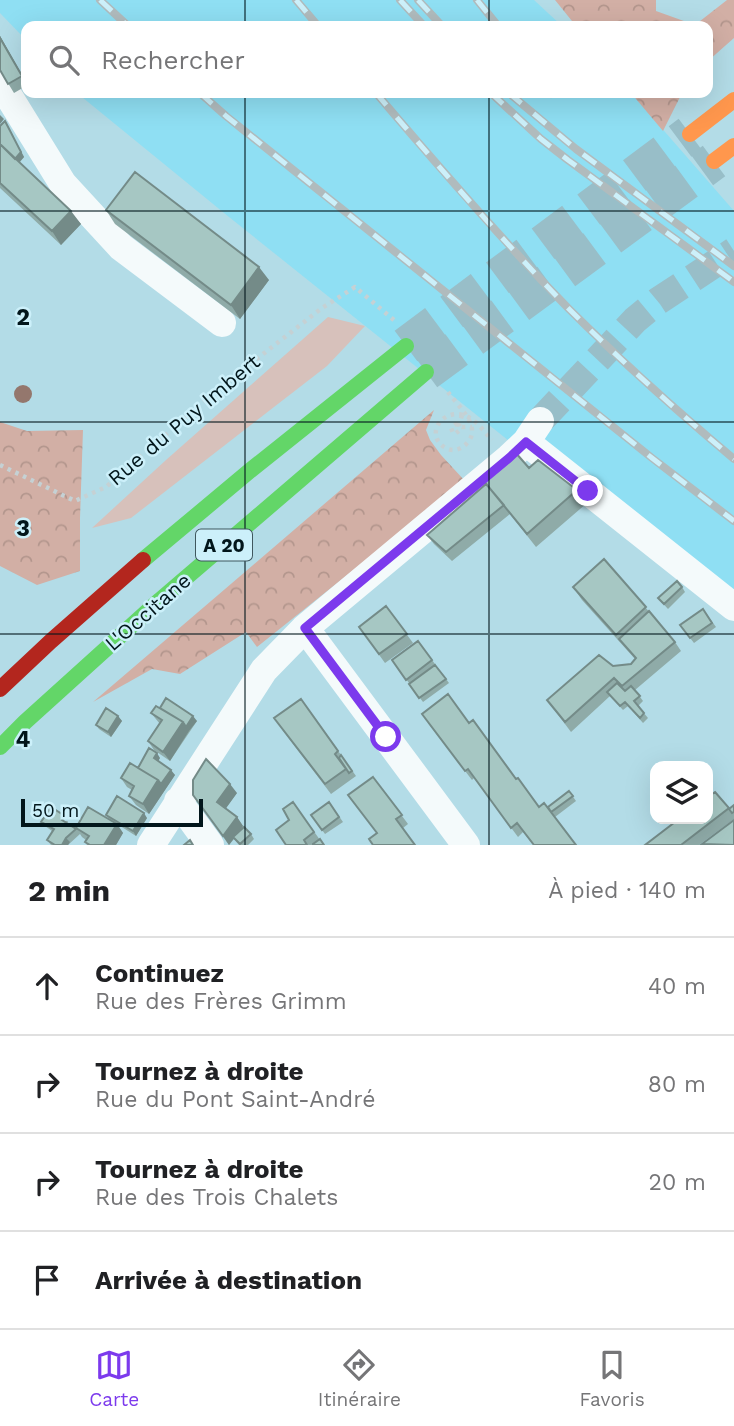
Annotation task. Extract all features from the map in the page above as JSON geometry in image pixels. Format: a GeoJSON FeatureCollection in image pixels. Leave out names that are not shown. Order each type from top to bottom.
{"type":"FeatureCollection","features":[{"type":"Feature","properties":{"kind":"highway"},"geometry":{"type":"LineString","coordinates":[[690,134],[734,100]]}},
{"type":"Feature","properties":{"kind":"highway"},"geometry":{"type":"LineString","coordinates":[[714,161],[734,146]]}},
{"type":"Feature","properties":{"kind":"highway","name":"L'Occitane"},"geometry":{"type":"LineString","coordinates":[[0,689],[141,562],[406,346]]}},
{"type":"Feature","properties":{"kind":"highway","name":"L'Occitane"},"geometry":{"type":"LineString","coordinates":[[0,747],[160,600],[426,372]]}},
{"type":"Feature","properties":{"kind":"street"},"geometry":{"type":"LineString","coordinates":[[0,82],[63,184],[121,247],[222,323]]}},
{"type":"Feature","properties":{"kind":"street"},"geometry":{"type":"LineString","coordinates":[[150,845],[264,670],[305,628],[509,458],[533,431],[734,607]]}},
{"type":"Feature","properties":{"kind":"street"},"geometry":{"type":"LineString","coordinates":[[305,628],[466,845]]}},
{"type":"Feature","properties":{"kind":"street"},"geometry":{"type":"LineString","coordinates":[[178,801],[210,845]]}},
{"type":"Feature","properties":{"kind":"path","name":"Rue du Puy Imbert"},"geometry":{"type":"LineString","coordinates":[[0,465],[75,501],[106,487],[217,390],[322,308]]}},
{"type":"Feature","properties":{"kind":"path"},"geometry":{"type":"LineString","coordinates":[[480,427],[462,427],[459,424],[456,424],[451,428],[453,433],[460,430],[459,425],[464,413],[470,422],[473,431],[469,442],[454,450],[441,445],[435,429],[447,415],[457,413],[465,416],[473,420],[480,427]]}},
{"type":"Feature","properties":{"kind":"shaded area"},"geometry":{"type":"Polygon","coordinates":[[[0,0],[534,0],[557,21],[21,21],[21,35],[0,13],[0,0]]]}},
{"type":"Feature","properties":{"kind":"shaded area"},"geometry":{"type":"Polygon","coordinates":[[[83,98],[635,98],[734,211],[734,621],[83,98]]]}},
{"type":"Feature","properties":{"kind":"shaded area"},"geometry":{"type":"Polygon","coordinates":[[[328,317],[365,326],[327,366],[131,518],[92,528],[166,460],[328,317]]]}},
{"type":"Feature","properties":{"kind":"green space"},"geometry":{"type":"Polygon","coordinates":[[[555,0],[656,0],[656,11],[684,21],[572,21],[555,0]]]}},
{"type":"Feature","properties":{"kind":"green space"},"geometry":{"type":"Polygon","coordinates":[[[727,0],[734,0],[734,38],[713,57],[713,21],[700,21],[727,0]]]}},
{"type":"Feature","properties":{"kind":"green space"},"geometry":{"type":"Polygon","coordinates":[[[635,98],[680,98],[663,131],[635,98]]]}},
{"type":"Feature","properties":{"kind":"green space"},"geometry":{"type":"Polygon","coordinates":[[[434,410],[426,430],[430,440],[465,481],[257,647],[246,632],[180,674],[152,669],[93,702],[434,410]]]}},
{"type":"Feature","properties":{"kind":"green space"},"geometry":{"type":"Polygon","coordinates":[[[0,422],[27,431],[83,430],[80,571],[37,585],[0,566],[0,422]]]}},
{"type":"Feature","properties":{"kind":"building"},"geometry":{"type":"Polygon","coordinates":[[[0,38],[21,77],[8,84],[0,70],[0,38]]]}},
{"type":"Feature","properties":{"kind":"building"},"geometry":{"type":"Polygon","coordinates":[[[5,121],[21,152],[15,159],[0,144],[0,126],[5,121]]]}},
{"type":"Feature","properties":{"kind":"building"},"geometry":{"type":"Polygon","coordinates":[[[0,144],[71,211],[52,231],[0,183],[0,144]]]}},
{"type":"Feature","properties":{"kind":"building"},"geometry":{"type":"Polygon","coordinates":[[[135,172],[259,267],[231,305],[106,210],[135,172]]]}},
{"type":"Feature","properties":{"kind":"building"},"geometry":{"type":"Polygon","coordinates":[[[515,452],[529,468],[538,460],[577,490],[527,534],[483,480],[515,452]]]}},
{"type":"Feature","properties":{"kind":"building"},"geometry":{"type":"Polygon","coordinates":[[[486,484],[504,505],[446,552],[427,535],[486,484]]]}},
{"type":"Feature","properties":{"kind":"building"},"geometry":{"type":"Polygon","coordinates":[[[604,559],[646,607],[616,635],[573,587],[604,559]]]}},
{"type":"Feature","properties":{"kind":"building"},"geometry":{"type":"Polygon","coordinates":[[[677,581],[682,587],[664,604],[658,598],[677,581]]]}},
{"type":"Feature","properties":{"kind":"building"},"geometry":{"type":"Polygon","coordinates":[[[386,606],[407,634],[379,654],[359,627],[386,606]]]}},
{"type":"Feature","properties":{"kind":"building"},"geometry":{"type":"Polygon","coordinates":[[[703,609],[712,623],[690,638],[680,625],[703,609]]]}},
{"type":"Feature","properties":{"kind":"building"},"geometry":{"type":"Polygon","coordinates":[[[649,611],[675,642],[622,686],[614,678],[565,722],[547,700],[599,655],[613,666],[631,664],[636,658],[619,639],[649,611]]]}},
{"type":"Feature","properties":{"kind":"building"},"geometry":{"type":"Polygon","coordinates":[[[418,641],[432,660],[406,680],[392,660],[418,641]]]}},
{"type":"Feature","properties":{"kind":"building"},"geometry":{"type":"Polygon","coordinates":[[[435,665],[446,679],[419,698],[409,684],[435,665]]]}},
{"type":"Feature","properties":{"kind":"building"},"geometry":{"type":"Polygon","coordinates":[[[617,683],[625,691],[631,686],[640,696],[634,701],[644,713],[640,718],[625,702],[620,706],[607,692],[617,683]]]}},
{"type":"Feature","properties":{"kind":"building"},"geometry":{"type":"Polygon","coordinates":[[[448,694],[469,723],[473,720],[539,807],[544,803],[576,845],[534,845],[517,823],[511,828],[468,769],[465,771],[422,714],[448,694]]]}},
{"type":"Feature","properties":{"kind":"building"},"geometry":{"type":"Polygon","coordinates":[[[166,698],[193,716],[186,727],[183,722],[160,708],[166,698]]]}},
{"type":"Feature","properties":{"kind":"building"},"geometry":{"type":"Polygon","coordinates":[[[301,699],[338,751],[335,754],[346,769],[325,784],[274,718],[301,699]]]}},
{"type":"Feature","properties":{"kind":"building"},"geometry":{"type":"Polygon","coordinates":[[[156,706],[183,722],[163,752],[148,741],[162,720],[151,713],[156,706]]]}},
{"type":"Feature","properties":{"kind":"building"},"geometry":{"type":"Polygon","coordinates":[[[106,708],[118,716],[108,732],[96,725],[106,708]]]}},
{"type":"Feature","properties":{"kind":"building"},"geometry":{"type":"Polygon","coordinates":[[[149,748],[157,753],[154,758],[171,770],[161,784],[138,768],[149,748]]]}},
{"type":"Feature","properties":{"kind":"building"},"geometry":{"type":"Polygon","coordinates":[[[341,755],[352,771],[349,773],[339,758],[341,755]]]}},
{"type":"Feature","properties":{"kind":"building"},"geometry":{"type":"Polygon","coordinates":[[[206,759],[230,784],[217,802],[237,817],[223,836],[193,795],[193,780],[206,759]]]}},
{"type":"Feature","properties":{"kind":"building"},"geometry":{"type":"Polygon","coordinates":[[[130,763],[158,780],[143,804],[129,796],[134,786],[121,778],[130,763]]]}},
{"type":"Feature","properties":{"kind":"building"},"geometry":{"type":"Polygon","coordinates":[[[373,777],[402,815],[396,819],[415,845],[373,845],[369,839],[377,833],[348,795],[373,777]]]}},
{"type":"Feature","properties":{"kind":"building"},"geometry":{"type":"Polygon","coordinates":[[[569,791],[573,796],[551,812],[548,807],[569,791]]]}},
{"type":"Feature","properties":{"kind":"building"},"geometry":{"type":"Polygon","coordinates":[[[715,792],[729,808],[713,820],[715,792]]]}},
{"type":"Feature","properties":{"kind":"building"},"geometry":{"type":"Polygon","coordinates":[[[117,796],[144,813],[133,831],[106,815],[117,796]]]}},
{"type":"Feature","properties":{"kind":"building"},"geometry":{"type":"Polygon","coordinates":[[[293,802],[314,832],[304,840],[307,845],[286,845],[276,830],[289,820],[283,809],[293,802]]]}},
{"type":"Feature","properties":{"kind":"building"},"geometry":{"type":"Polygon","coordinates":[[[329,802],[339,817],[322,830],[311,815],[329,802]]]}},
{"type":"Feature","properties":{"kind":"building"},"geometry":{"type":"Polygon","coordinates":[[[51,807],[65,816],[62,820],[76,829],[62,845],[55,845],[47,840],[54,829],[41,822],[51,807]]]}},
{"type":"Feature","properties":{"kind":"building"},"geometry":{"type":"Polygon","coordinates":[[[88,807],[117,824],[104,845],[90,845],[85,842],[89,836],[76,828],[88,807]]]}},
{"type":"Feature","properties":{"kind":"building"},"geometry":{"type":"Polygon","coordinates":[[[734,820],[734,845],[702,844],[734,820]]]}},
{"type":"Feature","properties":{"kind":"building"},"geometry":{"type":"Polygon","coordinates":[[[672,824],[708,824],[681,845],[645,845],[672,824]]]}},
{"type":"Feature","properties":{"kind":"building"},"geometry":{"type":"Polygon","coordinates":[[[244,827],[251,834],[240,844],[233,837],[244,827]]]}},
{"type":"Feature","properties":{"kind":"building"},"geometry":{"type":"Polygon","coordinates":[[[320,839],[324,845],[313,845],[313,844],[320,839]]]}},
{"type":"Feature","properties":{"kind":"tunnel"},"geometry":{"type":"LineString","coordinates":[[406,346],[690,134]]}},
{"type":"Feature","properties":{"kind":"tunnel"},"geometry":{"type":"LineString","coordinates":[[426,372],[714,161]]}},
{"type":"Feature","properties":{"kind":"tunnel"},"geometry":{"type":"LineString","coordinates":[[540,421],[635,320],[658,301],[734,251]]}},
{"type":"Feature","properties":{"kind":"railway"},"geometry":{"type":"LineString","coordinates":[[100,0],[123,21]]}},
{"type":"Feature","properties":{"kind":"railway"},"geometry":{"type":"LineString","coordinates":[[296,0],[314,21]]}},
{"type":"Feature","properties":{"kind":"railway"},"geometry":{"type":"LineString","coordinates":[[400,0],[419,21]]}},
{"type":"Feature","properties":{"kind":"railway"},"geometry":{"type":"LineString","coordinates":[[418,0],[437,21]]}},
{"type":"Feature","properties":{"kind":"railway"},"geometry":{"type":"LineString","coordinates":[[477,0],[494,21]]}},
{"type":"Feature","properties":{"kind":"railway"},"geometry":{"type":"LineString","coordinates":[[206,98],[734,521]]}},
{"type":"Feature","properties":{"kind":"railway"},"geometry":{"type":"LineString","coordinates":[[380,98],[518,256],[568,308],[734,459]]}},
{"type":"Feature","properties":{"kind":"railway"},"geometry":{"type":"LineString","coordinates":[[496,98],[568,160],[734,282]]}},
{"type":"Feature","properties":{"kind":"railway"},"geometry":{"type":"LineString","coordinates":[[515,98],[576,149],[734,266]]}},
{"type":"Feature","properties":{"kind":"traffic: fast"},"geometry":{"type":"LineString","coordinates":[[143,560],[406,346]]}},
{"type":"Feature","properties":{"kind":"traffic: fast"},"geometry":{"type":"LineString","coordinates":[[0,747],[160,600],[426,372]]}},
{"type":"Feature","properties":{"kind":"traffic: slow"},"geometry":{"type":"LineString","coordinates":[[690,134],[734,100]]}},
{"type":"Feature","properties":{"kind":"traffic: slow"},"geometry":{"type":"LineString","coordinates":[[714,161],[734,146]]}},
{"type":"Feature","properties":{"kind":"traffic: jam"},"geometry":{"type":"LineString","coordinates":[[0,689],[143,560]]}},
{"type":"Feature","properties":{"kind":"route"},"geometry":{"type":"LineString","coordinates":[[386,737],[305,628],[526,442],[588,491]]}}]}
